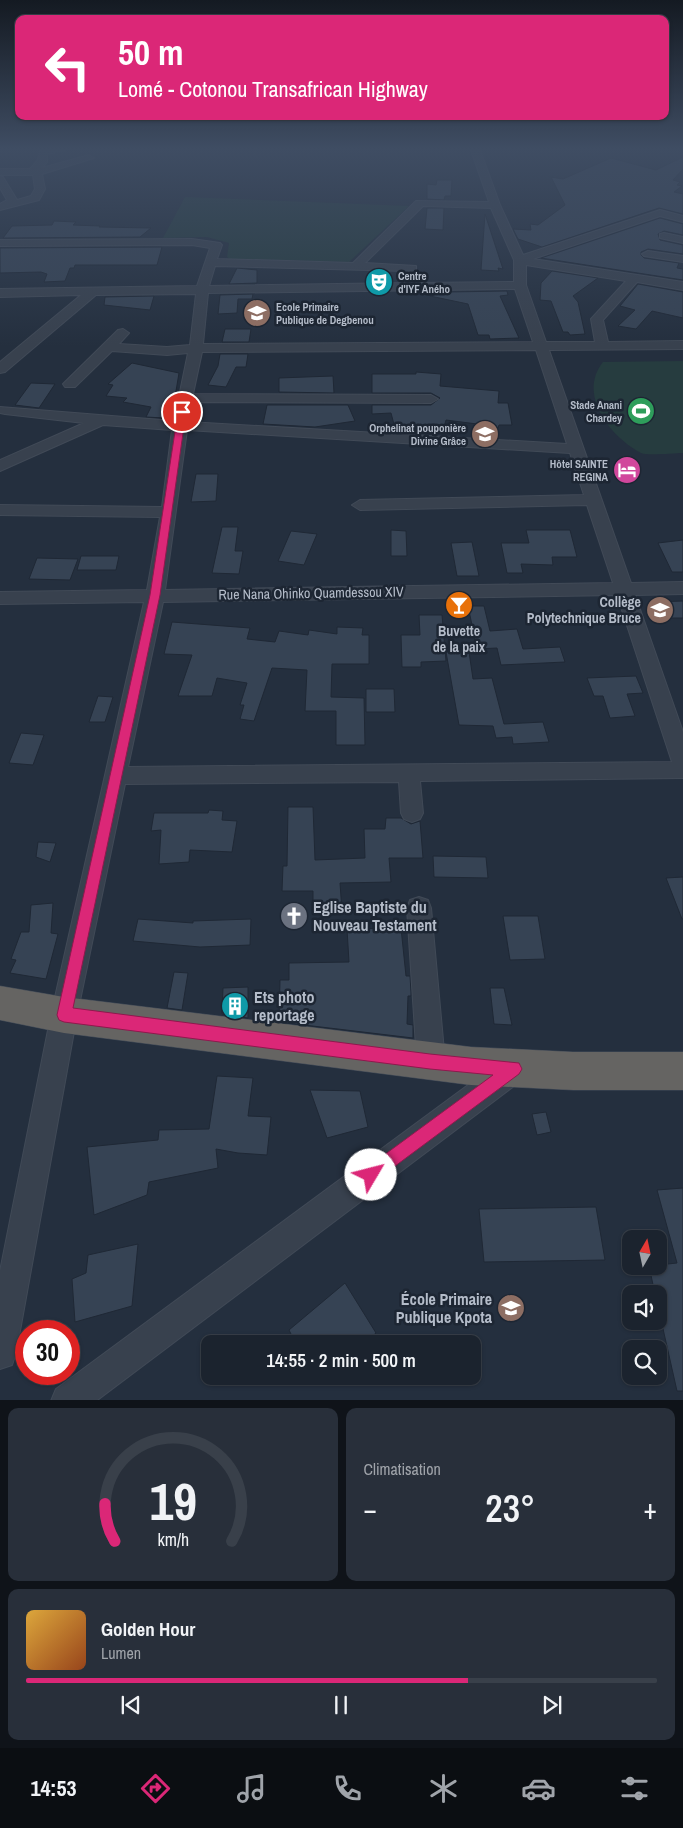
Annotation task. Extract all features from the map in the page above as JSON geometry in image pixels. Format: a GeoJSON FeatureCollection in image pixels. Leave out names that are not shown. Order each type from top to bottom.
{"type":"FeatureCollection","features":[{"type":"Feature","properties":{"kind":"highway"},"geometry":{"type":"LineString","coordinates":[[0,1003],[64,1015],[430,1062],[514,1069],[683,1071]]}},
{"type":"Feature","properties":{"kind":"street"},"geometry":{"type":"LineString","coordinates":[[356,266],[407,215]]}},
{"type":"Feature","properties":{"kind":"street"},"geometry":{"type":"LineString","coordinates":[[500,215],[520,260],[520,285],[622,589],[683,762]]}},
{"type":"Feature","properties":{"kind":"street"},"geometry":{"type":"LineString","coordinates":[[520,260],[653,215]]}},
{"type":"Feature","properties":{"kind":"street"},"geometry":{"type":"LineString","coordinates":[[669,215],[683,219]]}},
{"type":"Feature","properties":{"kind":"street"},"geometry":{"type":"LineString","coordinates":[[664,236],[683,240]]}},
{"type":"Feature","properties":{"kind":"street"},"geometry":{"type":"LineString","coordinates":[[0,243],[192,242],[216,245],[202,290],[196,348],[180,425],[169,512],[155,595],[64,1015],[0,1353]]}},
{"type":"Feature","properties":{"kind":"street"},"geometry":{"type":"LineString","coordinates":[[648,254],[683,259]]}},
{"type":"Feature","properties":{"kind":"street"},"geometry":{"type":"LineString","coordinates":[[520,260],[683,286]]}},
{"type":"Feature","properties":{"kind":"street"},"geometry":{"type":"LineString","coordinates":[[210,262],[412,268],[410,287]]}},
{"type":"Feature","properties":{"kind":"street"},"geometry":{"type":"LineString","coordinates":[[602,346],[597,319],[635,278]]}},
{"type":"Feature","properties":{"kind":"street"},"geometry":{"type":"LineString","coordinates":[[0,293],[520,285]]}},
{"type":"Feature","properties":{"kind":"street"},"geometry":{"type":"LineString","coordinates":[[0,369],[92,292]]}},
{"type":"Feature","properties":{"kind":"street"},"geometry":{"type":"LineString","coordinates":[[70,384],[123,333]]}},
{"type":"Feature","properties":{"kind":"street"},"geometry":{"type":"LineString","coordinates":[[108,347],[166,351],[196,348],[683,345]]}},
{"type":"Feature","properties":{"kind":"street"},"geometry":{"type":"LineString","coordinates":[[185,398],[431,399]]}},
{"type":"Feature","properties":{"kind":"street"},"geometry":{"type":"LineString","coordinates":[[5,410],[101,421],[576,449]]}},
{"type":"Feature","properties":{"kind":"street"},"geometry":{"type":"LineString","coordinates":[[4,462],[101,421]]}},
{"type":"Feature","properties":{"kind":"street"},"geometry":{"type":"LineString","coordinates":[[360,505],[593,500]]}},
{"type":"Feature","properties":{"kind":"street"},"geometry":{"type":"LineString","coordinates":[[0,510],[169,512]]}},
{"type":"Feature","properties":{"kind":"street","name":"Rue Nana Ohinko Quamdessou XIV"},"geometry":{"type":"LineString","coordinates":[[0,598],[683,588]]}},
{"type":"Feature","properties":{"kind":"street"},"geometry":{"type":"LineString","coordinates":[[115,776],[683,770]]}},
{"type":"Feature","properties":{"kind":"street"},"geometry":{"type":"LineString","coordinates":[[409,773],[412,813]]}},
{"type":"Feature","properties":{"kind":"street"},"geometry":{"type":"LineString","coordinates":[[419,908],[430,1062]]}},
{"type":"Feature","properties":{"kind":"street"},"geometry":{"type":"LineString","coordinates":[[68,1400],[514,1069]]}},
{"type":"Feature","properties":{"kind":"green space"},"geometry":{"type":"Polygon","coordinates":[[[175,215],[399,215],[349,262],[230,259],[227,257],[229,243],[207,237],[163,238],[175,215]]]}},
{"type":"Feature","properties":{"kind":"green space","name":"Stade Anani Chardey"},"geometry":{"type":"Polygon","coordinates":[[[683,361],[683,453],[641,453],[618,437],[608,426],[601,414],[595,401],[594,387],[596,374],[603,362],[683,361]]]}},
{"type":"Feature","properties":{"kind":"building"},"geometry":{"type":"Polygon","coordinates":[[[426,215],[444,215],[443,230],[425,229],[426,215]]]}},
{"type":"Feature","properties":{"kind":"building"},"geometry":{"type":"Polygon","coordinates":[[[485,215],[503,269],[498,268],[499,271],[481,270],[485,215]]]}},
{"type":"Feature","properties":{"kind":"building"},"geometry":{"type":"Polygon","coordinates":[[[551,215],[637,215],[542,247],[518,239],[513,229],[531,230],[530,224],[538,225],[551,215]]]}},
{"type":"Feature","properties":{"kind":"building"},"geometry":{"type":"Polygon","coordinates":[[[660,218],[683,224],[683,235],[664,231],[658,234],[660,240],[683,245],[683,254],[648,249],[641,252],[641,255],[644,258],[679,263],[677,268],[683,269],[683,280],[541,258],[660,218]]]}},
{"type":"Feature","properties":{"kind":"building"},"geometry":{"type":"Polygon","coordinates":[[[54,221],[76,222],[73,225],[99,227],[151,228],[140,237],[3,238],[12,226],[52,225],[54,221]]]}},
{"type":"Feature","properties":{"kind":"building"},"geometry":{"type":"Polygon","coordinates":[[[162,247],[157,265],[75,265],[74,268],[70,268],[65,281],[44,282],[47,274],[41,272],[0,273],[0,248],[162,247]]]}},
{"type":"Feature","properties":{"kind":"building"},"geometry":{"type":"Polygon","coordinates":[[[237,268],[257,270],[257,283],[229,284],[237,268]]]}},
{"type":"Feature","properties":{"kind":"building"},"geometry":{"type":"Polygon","coordinates":[[[552,271],[598,278],[573,296],[578,302],[585,334],[570,335],[568,332],[563,332],[551,301],[540,300],[541,283],[552,271]]]}},
{"type":"Feature","properties":{"kind":"building"},"geometry":{"type":"Polygon","coordinates":[[[638,284],[683,292],[683,318],[652,311],[636,329],[618,326],[635,310],[620,306],[638,284]]]}},
{"type":"Feature","properties":{"kind":"building"},"geometry":{"type":"Polygon","coordinates":[[[507,291],[508,295],[500,296],[519,338],[490,339],[489,335],[478,335],[468,304],[430,296],[448,292],[507,291]]]}},
{"type":"Feature","properties":{"kind":"building"},"geometry":{"type":"Polygon","coordinates":[[[253,294],[252,299],[238,299],[237,313],[218,314],[220,295],[253,294]]]}},
{"type":"Feature","properties":{"kind":"building"},"geometry":{"type":"Polygon","coordinates":[[[154,296],[150,310],[104,305],[105,297],[154,296]]]}},
{"type":"Feature","properties":{"kind":"building"},"geometry":{"type":"Polygon","coordinates":[[[225,329],[251,329],[249,342],[222,342],[225,329]]]}},
{"type":"Feature","properties":{"kind":"building"},"geometry":{"type":"Polygon","coordinates":[[[220,354],[248,354],[246,367],[236,367],[226,387],[208,385],[218,366],[220,354]]]}},
{"type":"Feature","properties":{"kind":"building"},"geometry":{"type":"Polygon","coordinates":[[[132,363],[179,373],[175,397],[164,418],[146,417],[151,407],[123,402],[127,398],[106,396],[113,385],[108,384],[132,363]]]}},
{"type":"Feature","properties":{"kind":"building"},"geometry":{"type":"Polygon","coordinates":[[[416,372],[441,374],[440,386],[499,391],[498,403],[508,403],[512,425],[499,425],[498,428],[489,427],[490,435],[473,435],[477,424],[446,420],[443,432],[413,430],[413,433],[396,432],[391,413],[372,414],[372,405],[431,405],[440,398],[431,393],[372,393],[372,374],[416,374],[416,372]]]}},
{"type":"Feature","properties":{"kind":"building"},"geometry":{"type":"Polygon","coordinates":[[[333,376],[334,393],[279,392],[279,378],[333,376]]]}},
{"type":"Feature","properties":{"kind":"building"},"geometry":{"type":"Polygon","coordinates":[[[31,383],[55,384],[39,408],[15,405],[31,383]]]}},
{"type":"Feature","properties":{"kind":"building"},"geometry":{"type":"Polygon","coordinates":[[[267,405],[348,405],[355,421],[315,427],[263,424],[267,405]]]}},
{"type":"Feature","properties":{"kind":"building"},"geometry":{"type":"Polygon","coordinates":[[[196,474],[218,474],[216,501],[191,502],[196,474]]]}},
{"type":"Feature","properties":{"kind":"building"},"geometry":{"type":"Polygon","coordinates":[[[222,527],[238,527],[235,551],[243,551],[239,574],[212,573],[222,527]]]}},
{"type":"Feature","properties":{"kind":"building"},"geometry":{"type":"Polygon","coordinates":[[[391,530],[406,531],[407,556],[391,556],[391,530]]]}},
{"type":"Feature","properties":{"kind":"building"},"geometry":{"type":"Polygon","coordinates":[[[526,530],[570,530],[577,557],[552,557],[553,565],[521,564],[523,573],[507,573],[501,543],[529,543],[526,530]]]}},
{"type":"Feature","properties":{"kind":"building"},"geometry":{"type":"Polygon","coordinates":[[[291,531],[317,534],[304,565],[278,561],[291,531]]]}},
{"type":"Feature","properties":{"kind":"building"},"geometry":{"type":"Polygon","coordinates":[[[683,540],[683,572],[672,572],[658,543],[683,540]]]}},
{"type":"Feature","properties":{"kind":"building"},"geometry":{"type":"Polygon","coordinates":[[[472,542],[479,576],[457,576],[451,543],[472,542]]]}},
{"type":"Feature","properties":{"kind":"building"},"geometry":{"type":"Polygon","coordinates":[[[81,556],[119,556],[116,570],[77,570],[81,556]]]}},
{"type":"Feature","properties":{"kind":"building"},"geometry":{"type":"Polygon","coordinates":[[[37,558],[78,559],[70,580],[29,579],[37,558]]]}},
{"type":"Feature","properties":{"kind":"building"},"geometry":{"type":"Polygon","coordinates":[[[683,601],[683,618],[659,618],[653,602],[683,601]]]}},
{"type":"Feature","properties":{"kind":"building"},"geometry":{"type":"Polygon","coordinates":[[[468,606],[484,606],[490,631],[517,629],[523,649],[560,647],[565,662],[501,665],[497,648],[477,649],[468,606]]]}},
{"type":"Feature","properties":{"kind":"building"},"geometry":{"type":"Polygon","coordinates":[[[419,615],[442,615],[446,661],[421,662],[421,667],[402,667],[401,635],[420,635],[419,615]]]}},
{"type":"Feature","properties":{"kind":"building"},"geometry":{"type":"Polygon","coordinates":[[[172,622],[250,628],[247,639],[275,642],[279,631],[308,635],[309,630],[337,634],[337,627],[363,628],[362,635],[369,635],[369,664],[332,664],[331,697],[364,698],[365,745],[336,745],[336,711],[305,711],[307,670],[272,668],[254,721],[240,719],[244,705],[240,705],[247,683],[217,678],[212,696],[178,696],[192,655],[164,654],[172,622]]]}},
{"type":"Feature","properties":{"kind":"building"},"geometry":{"type":"Polygon","coordinates":[[[446,652],[469,652],[473,679],[492,678],[504,724],[543,722],[549,742],[513,744],[512,737],[496,738],[493,726],[459,725],[446,652]]]}},
{"type":"Feature","properties":{"kind":"building"},"geometry":{"type":"Polygon","coordinates":[[[636,676],[643,693],[627,694],[635,716],[610,718],[603,696],[594,696],[587,678],[636,676]]]}},
{"type":"Feature","properties":{"kind":"building"},"geometry":{"type":"Polygon","coordinates":[[[366,689],[394,689],[395,712],[366,712],[366,689]]]}},
{"type":"Feature","properties":{"kind":"building"},"geometry":{"type":"Polygon","coordinates":[[[98,696],[113,697],[105,722],[89,722],[98,696]]]}},
{"type":"Feature","properties":{"kind":"building"},"geometry":{"type":"Polygon","coordinates":[[[21,733],[44,735],[33,765],[9,763],[21,733]]]}},
{"type":"Feature","properties":{"kind":"building"},"geometry":{"type":"Polygon","coordinates":[[[288,807],[313,807],[315,860],[365,858],[364,829],[385,829],[386,818],[401,818],[411,824],[420,821],[423,858],[389,858],[391,882],[340,883],[342,911],[313,913],[313,891],[282,891],[283,866],[287,866],[288,807]]]}},
{"type":"Feature","properties":{"kind":"building"},"geometry":{"type":"Polygon","coordinates":[[[209,810],[223,811],[222,820],[237,821],[232,852],[190,850],[189,862],[159,864],[161,830],[151,831],[154,813],[208,813],[209,810]]]}},
{"type":"Feature","properties":{"kind":"building"},"geometry":{"type":"Polygon","coordinates":[[[38,842],[56,843],[50,862],[36,857],[38,842]]]}},
{"type":"Feature","properties":{"kind":"building"},"geometry":{"type":"Polygon","coordinates":[[[433,856],[486,857],[488,878],[434,877],[433,856]]]}},
{"type":"Feature","properties":{"kind":"building"},"geometry":{"type":"Polygon","coordinates":[[[683,877],[683,919],[682,919],[666,878],[683,877]]]}},
{"type":"Feature","properties":{"kind":"building"},"geometry":{"type":"Polygon","coordinates":[[[53,903],[51,933],[58,934],[46,979],[10,973],[16,960],[11,959],[21,932],[29,932],[31,905],[53,903]]]}},
{"type":"Feature","properties":{"kind":"building"},"geometry":{"type":"Polygon","coordinates":[[[503,916],[538,916],[545,959],[510,960],[503,916]]]}},
{"type":"Feature","properties":{"kind":"building"},"geometry":{"type":"Polygon","coordinates":[[[138,919],[193,923],[193,921],[251,919],[250,945],[200,947],[133,941],[138,919]]]}},
{"type":"Feature","properties":{"kind":"building"},"geometry":{"type":"Polygon","coordinates":[[[401,928],[406,976],[410,976],[411,992],[411,996],[408,996],[407,1024],[413,1025],[413,1038],[279,1022],[280,980],[289,980],[289,963],[349,962],[347,929],[401,928]]]}},
{"type":"Feature","properties":{"kind":"building"},"geometry":{"type":"Polygon","coordinates":[[[174,972],[188,973],[182,1010],[167,1008],[174,972]]]}},
{"type":"Feature","properties":{"kind":"building","name":"Ets photo reportage"},"geometry":{"type":"Polygon","coordinates":[[[248,987],[248,1018],[222,1014],[223,988],[248,987]]]}},
{"type":"Feature","properties":{"kind":"building"},"geometry":{"type":"Polygon","coordinates":[[[490,988],[504,988],[512,1025],[494,1024],[490,988]]]}},
{"type":"Feature","properties":{"kind":"building"},"geometry":{"type":"Polygon","coordinates":[[[217,1076],[253,1078],[248,1116],[271,1117],[267,1155],[216,1149],[218,1168],[149,1182],[147,1195],[94,1215],[87,1147],[158,1140],[159,1130],[209,1129],[217,1076]]]}},
{"type":"Feature","properties":{"kind":"building"},"geometry":{"type":"Polygon","coordinates":[[[310,1090],[360,1091],[368,1127],[327,1138],[310,1090]]]}},
{"type":"Feature","properties":{"kind":"building"},"geometry":{"type":"Polygon","coordinates":[[[546,1112],[551,1132],[537,1135],[532,1114],[546,1112]]]}},
{"type":"Feature","properties":{"kind":"building"},"geometry":{"type":"Polygon","coordinates":[[[683,1188],[683,1391],[677,1391],[663,1330],[667,1330],[667,1285],[653,1285],[651,1275],[668,1275],[668,1264],[677,1263],[657,1190],[683,1188]]]}},
{"type":"Feature","properties":{"kind":"building"},"geometry":{"type":"Polygon","coordinates":[[[596,1207],[605,1260],[484,1262],[479,1209],[596,1207]]]}},
{"type":"Feature","properties":{"kind":"building"},"geometry":{"type":"Polygon","coordinates":[[[138,1244],[132,1306],[80,1321],[75,1320],[72,1279],[86,1273],[88,1255],[138,1244]]]}},
{"type":"Feature","properties":{"kind":"building"},"geometry":{"type":"Polygon","coordinates":[[[345,1283],[376,1333],[374,1335],[292,1335],[289,1330],[345,1283]]]}},
{"type":"Feature","properties":{"kind":"place","name":"Centre d'IYF Aného"},"geometry":{"type":"Point","coordinates":[379,282]}},
{"type":"Feature","properties":{"kind":"place","name":"Ecole Primaire Publique de Degbenou"},"geometry":{"type":"Point","coordinates":[257,313]}},
{"type":"Feature","properties":{"kind":"place","name":"Stade Anani Chardey"},"geometry":{"type":"Point","coordinates":[641,411]}},
{"type":"Feature","properties":{"kind":"place","name":"Orphelinat pouponière Divine Grâce"},"geometry":{"type":"Point","coordinates":[485,434]}},
{"type":"Feature","properties":{"kind":"place","name":"Hôtel SAINTE REGINA"},"geometry":{"type":"Point","coordinates":[627,470]}},
{"type":"Feature","properties":{"kind":"place","name":"Buvette de la paix"},"geometry":{"type":"Point","coordinates":[459,605]}},
{"type":"Feature","properties":{"kind":"place","name":"Collège Polytechnique Bruce"},"geometry":{"type":"Point","coordinates":[660,610]}},
{"type":"Feature","properties":{"kind":"place","name":"Eglise Baptiste du Nouveau Testament"},"geometry":{"type":"Point","coordinates":[294,916]}},
{"type":"Feature","properties":{"kind":"place","name":"Ets photo reportage"},"geometry":{"type":"Point","coordinates":[235,1006]}},
{"type":"Feature","properties":{"kind":"place","name":"École Primaire Publique Kpota"},"geometry":{"type":"Point","coordinates":[511,1308]}},
{"type":"Feature","properties":{"kind":"route"},"geometry":{"type":"LineString","coordinates":[[182,412],[169,512],[155,595],[64,1015],[430,1062],[514,1069],[371,1175]]}}]}
